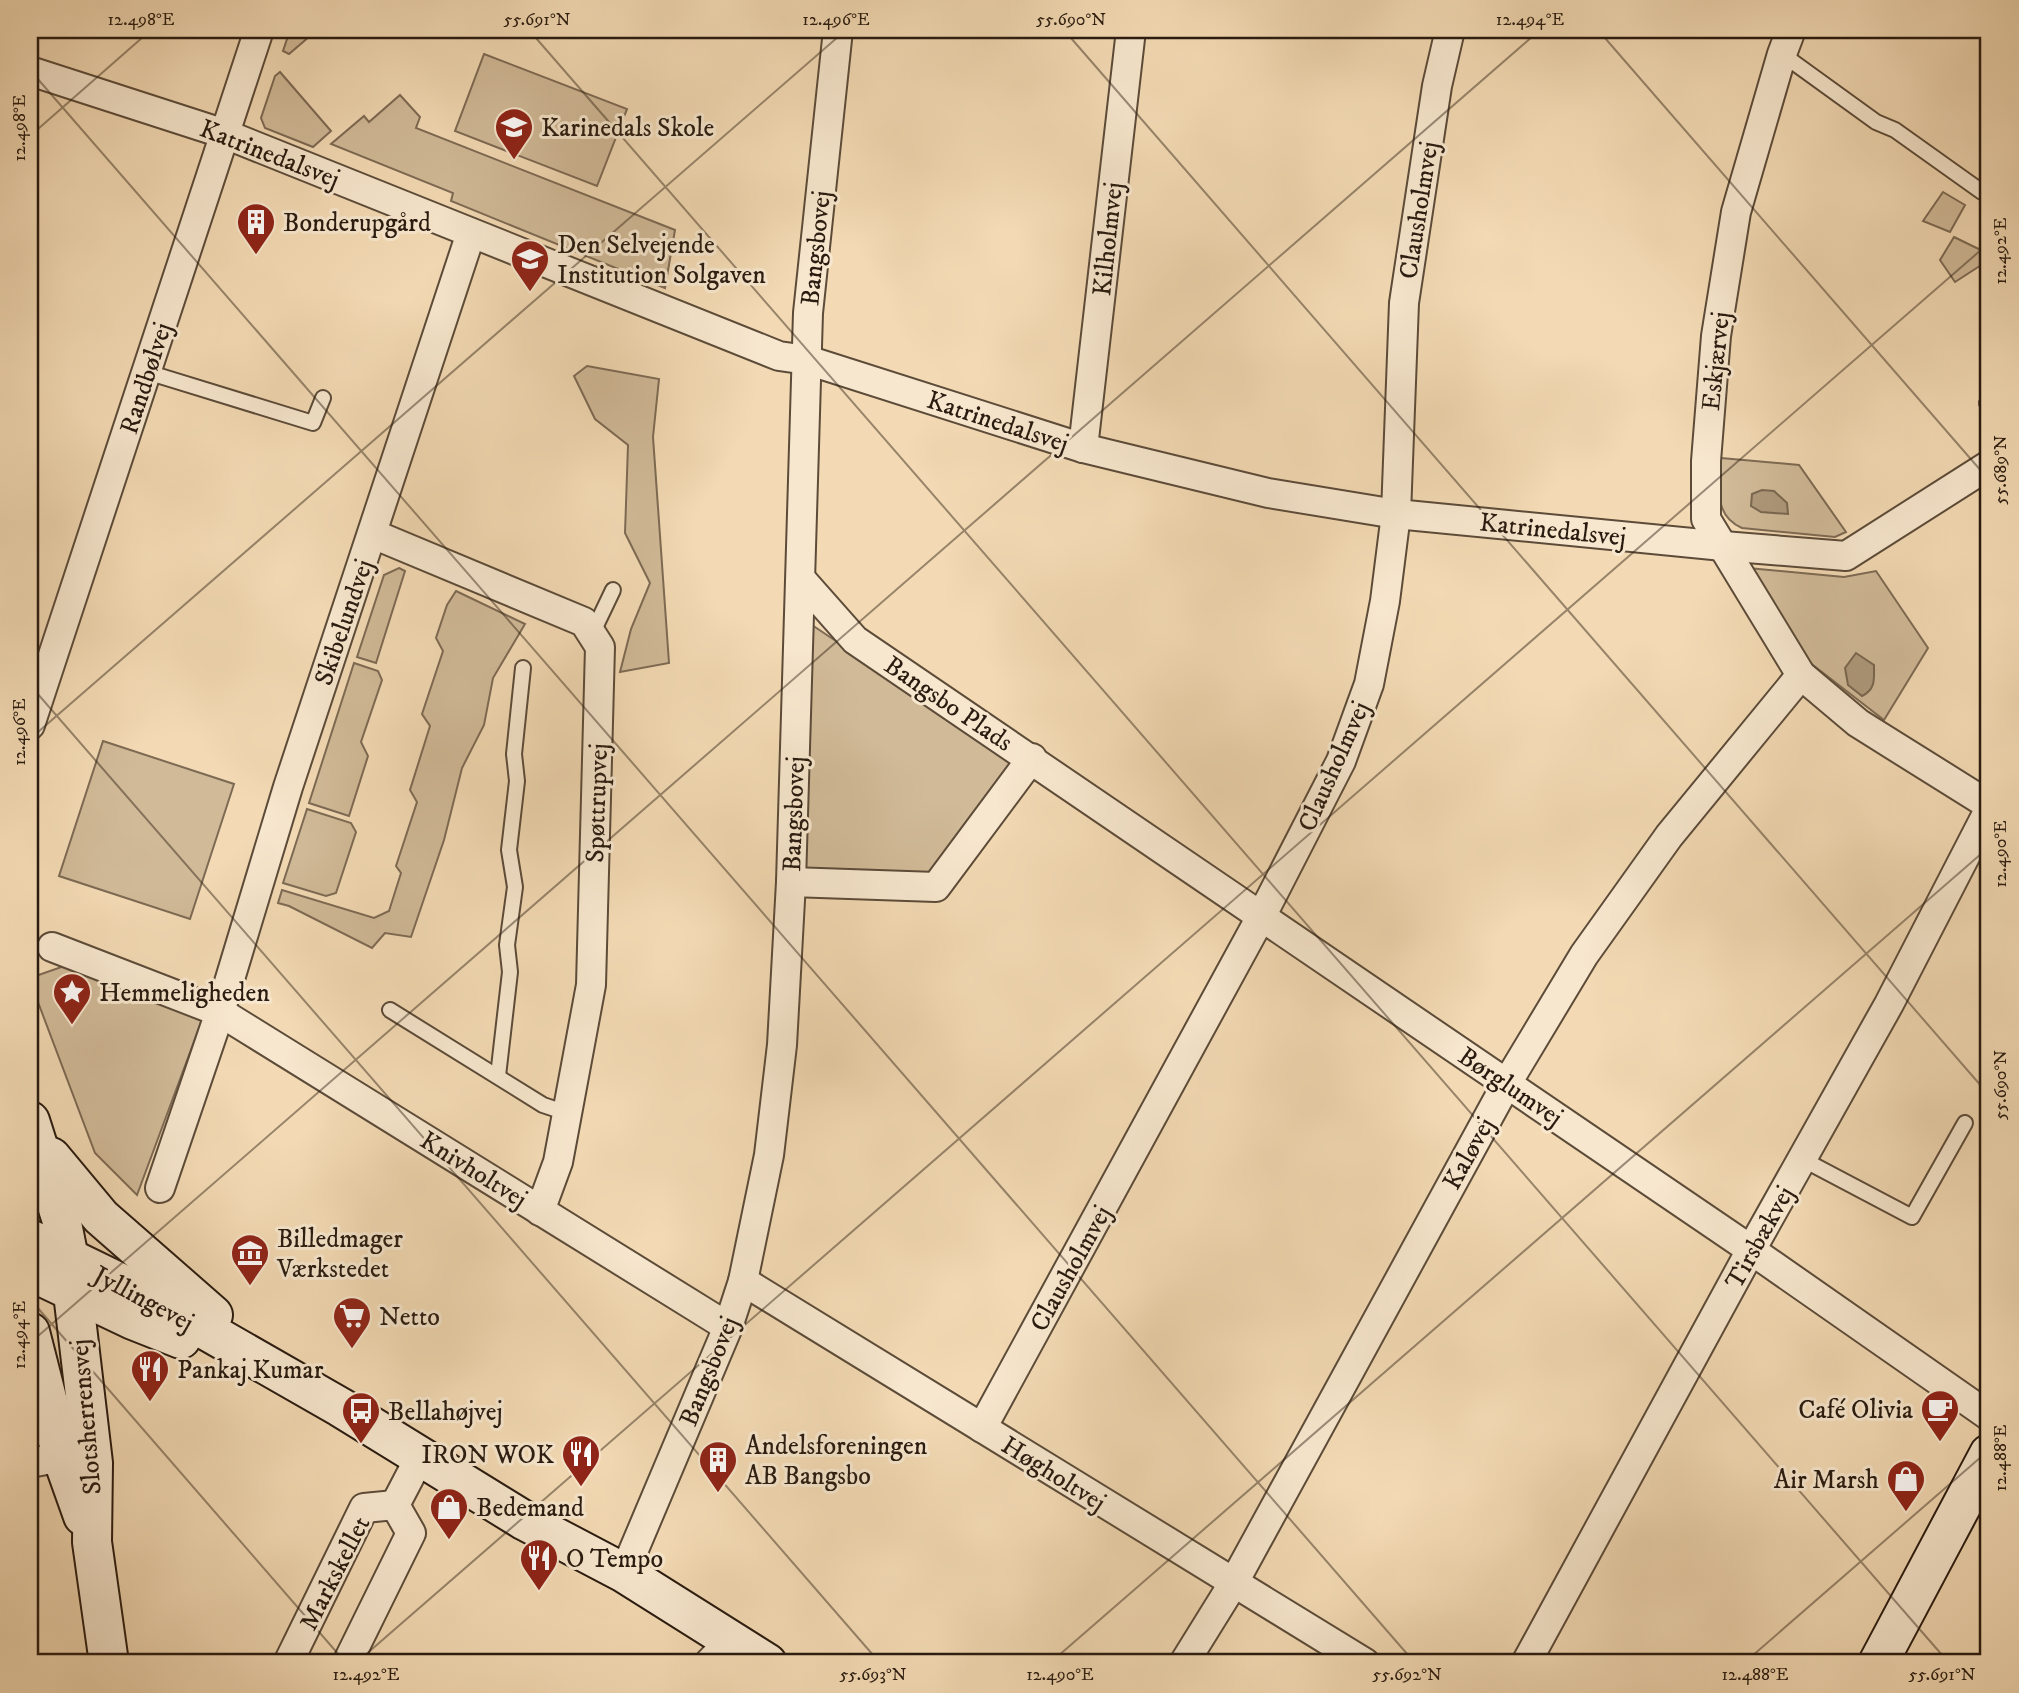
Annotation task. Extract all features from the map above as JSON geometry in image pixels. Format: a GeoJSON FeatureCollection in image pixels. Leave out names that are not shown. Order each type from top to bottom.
{"type":"FeatureCollection","features":[{"type":"Feature","properties":{"kind":"street","name":"Randbølvej"},"geometry":{"type":"LineString","coordinates":[[30,725],[259,30]]}},
{"type":"Feature","properties":{"kind":"street","name":"Bangsbovej"},"geometry":{"type":"LineString","coordinates":[[624,1573],[728,1326],[743,1282],[769,1155],[779,1073],[791,882],[808,313],[838,30]]}},
{"type":"Feature","properties":{"kind":"street","name":"Kilholmvej"},"geometry":{"type":"LineString","coordinates":[[1083,448],[1131,30]]}},
{"type":"Feature","properties":{"kind":"street","name":"Clausholmvej"},"geometry":{"type":"LineString","coordinates":[[982,1428],[1262,915],[1341,761],[1369,684],[1385,601],[1396,514],[1404,303],[1437,86],[1450,30]]}},
{"type":"Feature","properties":{"kind":"street","name":"Eskjærvej"},"geometry":{"type":"LineString","coordinates":[[1786,42],[1736,212],[1716,336],[1706,461],[1706,519],[1801,675],[1858,723],[1989,808]]}},
{"type":"Feature","properties":{"kind":"street","name":"Katrinedalsvej"},"geometry":{"type":"LineString","coordinates":[[30,71],[225,134],[779,356],[807,360],[1083,448],[1268,493],[1396,514],[1846,556],[1989,465]]}},
{"type":"Feature","properties":{"kind":"street","name":"Skibelundvej"},"geometry":{"type":"LineString","coordinates":[[160,1188],[220,1012],[288,787],[471,233]]}},
{"type":"Feature","properties":{"kind":"street"},"geometry":{"type":"LineString","coordinates":[[373,534],[584,622],[592,634]]}},
{"type":"Feature","properties":{"kind":"street","name":"Bangsbo Plads"},"geometry":{"type":"LineString","coordinates":[[791,882],[936,887],[1032,758],[855,640],[801,579]]}},
{"type":"Feature","properties":{"kind":"street","name":"Spøttrupvej"},"geometry":{"type":"LineString","coordinates":[[540,1211],[558,1162],[590,985],[600,647],[592,634]]}},
{"type":"Feature","properties":{"kind":"street","name":"Kaløvej"},"geometry":{"type":"LineString","coordinates":[[1184,1663],[1233,1584],[1507,1083],[1584,955],[1661,847],[1801,675]]}},
{"type":"Feature","properties":{"kind":"street","name":"Børglumvej"},"geometry":{"type":"LineString","coordinates":[[1032,758],[1989,1416]]}},
{"type":"Feature","properties":{"kind":"street","name":"Tirsbækvej"},"geometry":{"type":"LineString","coordinates":[[1526,1663],[1751,1250],[1889,1004],[1989,808]]}},
{"type":"Feature","properties":{"kind":"street"},"geometry":{"type":"LineString","coordinates":[[52,947],[220,1012]]}},
{"type":"Feature","properties":{"kind":"street","name":"Knivholtvej"},"geometry":{"type":"LineString","coordinates":[[220,1012],[728,1326]]}},
{"type":"Feature","properties":{"kind":"street"},"geometry":{"type":"LineString","coordinates":[[31,1123],[55,1163],[101,1217],[290,1380]]}},
{"type":"Feature","properties":{"kind":"street","name":"Slotsherrensvej"},"geometry":{"type":"LineString","coordinates":[[31,1123],[61,1218],[45,1252],[93,1463],[92,1542],[109,1663]]}},
{"type":"Feature","properties":{"kind":"street","name":"Jyllingevej"},"geometry":{"type":"LineString","coordinates":[[45,1252],[133,1320],[290,1380],[340,1407],[525,1521],[624,1573],[720,1652],[768,1663]]}},
{"type":"Feature","properties":{"kind":"street","name":"Høgholtvej"},"geometry":{"type":"LineString","coordinates":[[743,1282],[1365,1663]]}},
{"type":"Feature","properties":{"kind":"street","name":"Slotsherrensvej"},"geometry":{"type":"LineString","coordinates":[[30,1332],[46,1460],[92,1542]]}},
{"type":"Feature","properties":{"kind":"street"},"geometry":{"type":"LineString","coordinates":[[1878,1663],[1989,1454]]}},
{"type":"Feature","properties":{"kind":"street","name":"Markskellet"},"geometry":{"type":"LineString","coordinates":[[395,1505],[420,1457]]}},
{"type":"Feature","properties":{"kind":"street","name":"Markskellet"},"geometry":{"type":"LineString","coordinates":[[288,1663],[364,1508],[395,1505]]}},
{"type":"Feature","properties":{"kind":"street","name":"Markskellet"},"geometry":{"type":"LineString","coordinates":[[347,1663],[411,1533],[395,1505]]}},
{"type":"Feature","properties":{"kind":"lane"},"geometry":{"type":"LineString","coordinates":[[1786,42],[1876,122],[1895,130],[1982,192]]}},
{"type":"Feature","properties":{"kind":"lane"},"geometry":{"type":"LineString","coordinates":[[147,372],[313,423],[323,398]]}},
{"type":"Feature","properties":{"kind":"lane"},"geometry":{"type":"LineString","coordinates":[[592,634],[613,590]]}},
{"type":"Feature","properties":{"kind":"lane"},"geometry":{"type":"LineString","coordinates":[[498,1076],[510,972],[507,945],[514,887],[509,850],[517,782],[514,754],[523,668]]}},
{"type":"Feature","properties":{"kind":"lane"},"geometry":{"type":"LineString","coordinates":[[390,1010],[543,1105],[567,1113]]}},
{"type":"Feature","properties":{"kind":"lane"},"geometry":{"type":"LineString","coordinates":[[1802,1159],[1912,1217],[1965,1123]]}},
{"type":"Feature","properties":{"kind":"shaded area"},"geometry":{"type":"Polygon","coordinates":[[[290,30],[317,30],[289,54],[283,51],[290,30]]]}},
{"type":"Feature","properties":{"kind":"shaded area"},"geometry":{"type":"Polygon","coordinates":[[[484,54],[627,109],[597,186],[455,131],[484,54]]]}},
{"type":"Feature","properties":{"kind":"shaded area"},"geometry":{"type":"Polygon","coordinates":[[[280,72],[331,131],[313,147],[265,128],[261,118],[275,76],[280,72]]]}},
{"type":"Feature","properties":{"kind":"shaded area"},"geometry":{"type":"Polygon","coordinates":[[[400,95],[420,117],[416,128],[675,230],[665,288],[451,201],[453,193],[331,144],[364,116],[369,122],[400,95]]]}},
{"type":"Feature","properties":{"kind":"shaded area"},"geometry":{"type":"Polygon","coordinates":[[[1943,192],[1965,205],[1950,232],[1923,221],[1943,192]]]}},
{"type":"Feature","properties":{"kind":"shaded area"},"geometry":{"type":"Polygon","coordinates":[[[1954,237],[1989,254],[1989,260],[1955,282],[1940,260],[1954,237]]]}},
{"type":"Feature","properties":{"kind":"shaded area"},"geometry":{"type":"Polygon","coordinates":[[[587,366],[659,379],[653,437],[669,663],[620,672],[631,629],[650,583],[625,533],[628,445],[595,419],[574,376],[587,366]]]}},
{"type":"Feature","properties":{"kind":"shaded area"},"geometry":{"type":"Polygon","coordinates":[[[1721,458],[1799,465],[1846,532],[1835,537],[1742,528],[1732,522],[1722,507],[1719,489],[1721,458]]]}},
{"type":"Feature","properties":{"kind":"shaded area"},"geometry":{"type":"Polygon","coordinates":[[[1762,490],[1774,491],[1787,503],[1788,514],[1761,512],[1751,506],[1752,494],[1762,490]]]}},
{"type":"Feature","properties":{"kind":"shaded area"},"geometry":{"type":"Polygon","coordinates":[[[399,568],[405,571],[376,663],[357,657],[384,575],[399,568]]]}},
{"type":"Feature","properties":{"kind":"shaded area"},"geometry":{"type":"Polygon","coordinates":[[[1748,568],[1844,577],[1876,571],[1928,648],[1884,720],[1809,662],[1748,568]]]}},
{"type":"Feature","properties":{"kind":"shaded area"},"geometry":{"type":"Polygon","coordinates":[[[456,591],[525,624],[493,678],[484,725],[462,768],[444,840],[411,937],[385,933],[372,948],[278,903],[282,890],[374,918],[389,911],[401,873],[396,866],[417,802],[410,790],[430,726],[422,714],[443,651],[436,638],[447,605],[456,591]]]}},
{"type":"Feature","properties":{"kind":"shaded area"},"geometry":{"type":"Polygon","coordinates":[[[809,623],[1015,761],[933,880],[798,875],[809,623]]]}},
{"type":"Feature","properties":{"kind":"shaded area"},"geometry":{"type":"Polygon","coordinates":[[[1856,653],[1874,665],[1872,687],[1862,696],[1848,685],[1845,668],[1856,653]]]}},
{"type":"Feature","properties":{"kind":"shaded area"},"geometry":{"type":"Polygon","coordinates":[[[354,663],[378,671],[382,680],[361,742],[368,756],[349,816],[309,803],[354,663]]]}},
{"type":"Feature","properties":{"kind":"shaded area"},"geometry":{"type":"Polygon","coordinates":[[[103,741],[234,784],[190,919],[59,876],[103,741]]]}},
{"type":"Feature","properties":{"kind":"shaded area"},"geometry":{"type":"Polygon","coordinates":[[[307,809],[351,823],[356,832],[336,893],[326,896],[283,883],[307,809]]]}},
{"type":"Feature","properties":{"kind":"shaded area"},"geometry":{"type":"Polygon","coordinates":[[[67,965],[202,1020],[137,1195],[95,1153],[30,981],[30,978],[67,965]]]}},
{"type":"Feature","properties":{"kind":"place","name":"Karinedals Skole"},"geometry":{"type":"Point","coordinates":[514,161]}},
{"type":"Feature","properties":{"kind":"place","name":"Bonderupgård"},"geometry":{"type":"Point","coordinates":[256,256]}},
{"type":"Feature","properties":{"kind":"place","name":"Den Selvejende Institution Solgaven"},"geometry":{"type":"Point","coordinates":[530,293]}},
{"type":"Feature","properties":{"kind":"place","name":"Hemmeligheden"},"geometry":{"type":"Point","coordinates":[72,1026]}},
{"type":"Feature","properties":{"kind":"place","name":"Billedmager Værkstedet"},"geometry":{"type":"Point","coordinates":[250,1287]}},
{"type":"Feature","properties":{"kind":"place","name":"Netto"},"geometry":{"type":"Point","coordinates":[352,1350]}},
{"type":"Feature","properties":{"kind":"place","name":"Pankaj Kumar"},"geometry":{"type":"Point","coordinates":[150,1403]}},
{"type":"Feature","properties":{"kind":"place","name":"Café Olivia"},"geometry":{"type":"Point","coordinates":[1940,1443]}},
{"type":"Feature","properties":{"kind":"place","name":"Bellahøjvej"},"geometry":{"type":"Point","coordinates":[361,1445]}},
{"type":"Feature","properties":{"kind":"place","name":"IRON WOK"},"geometry":{"type":"Point","coordinates":[581,1488]}},
{"type":"Feature","properties":{"kind":"place","name":"Andelsforeningen AB Bangsbo"},"geometry":{"type":"Point","coordinates":[718,1494]}},
{"type":"Feature","properties":{"kind":"place","name":"Air Marsh"},"geometry":{"type":"Point","coordinates":[1906,1513]}},
{"type":"Feature","properties":{"kind":"place","name":"Bedemand"},"geometry":{"type":"Point","coordinates":[449,1541]}},
{"type":"Feature","properties":{"kind":"place","name":"O Tempo"},"geometry":{"type":"Point","coordinates":[539,1592]}}]}
